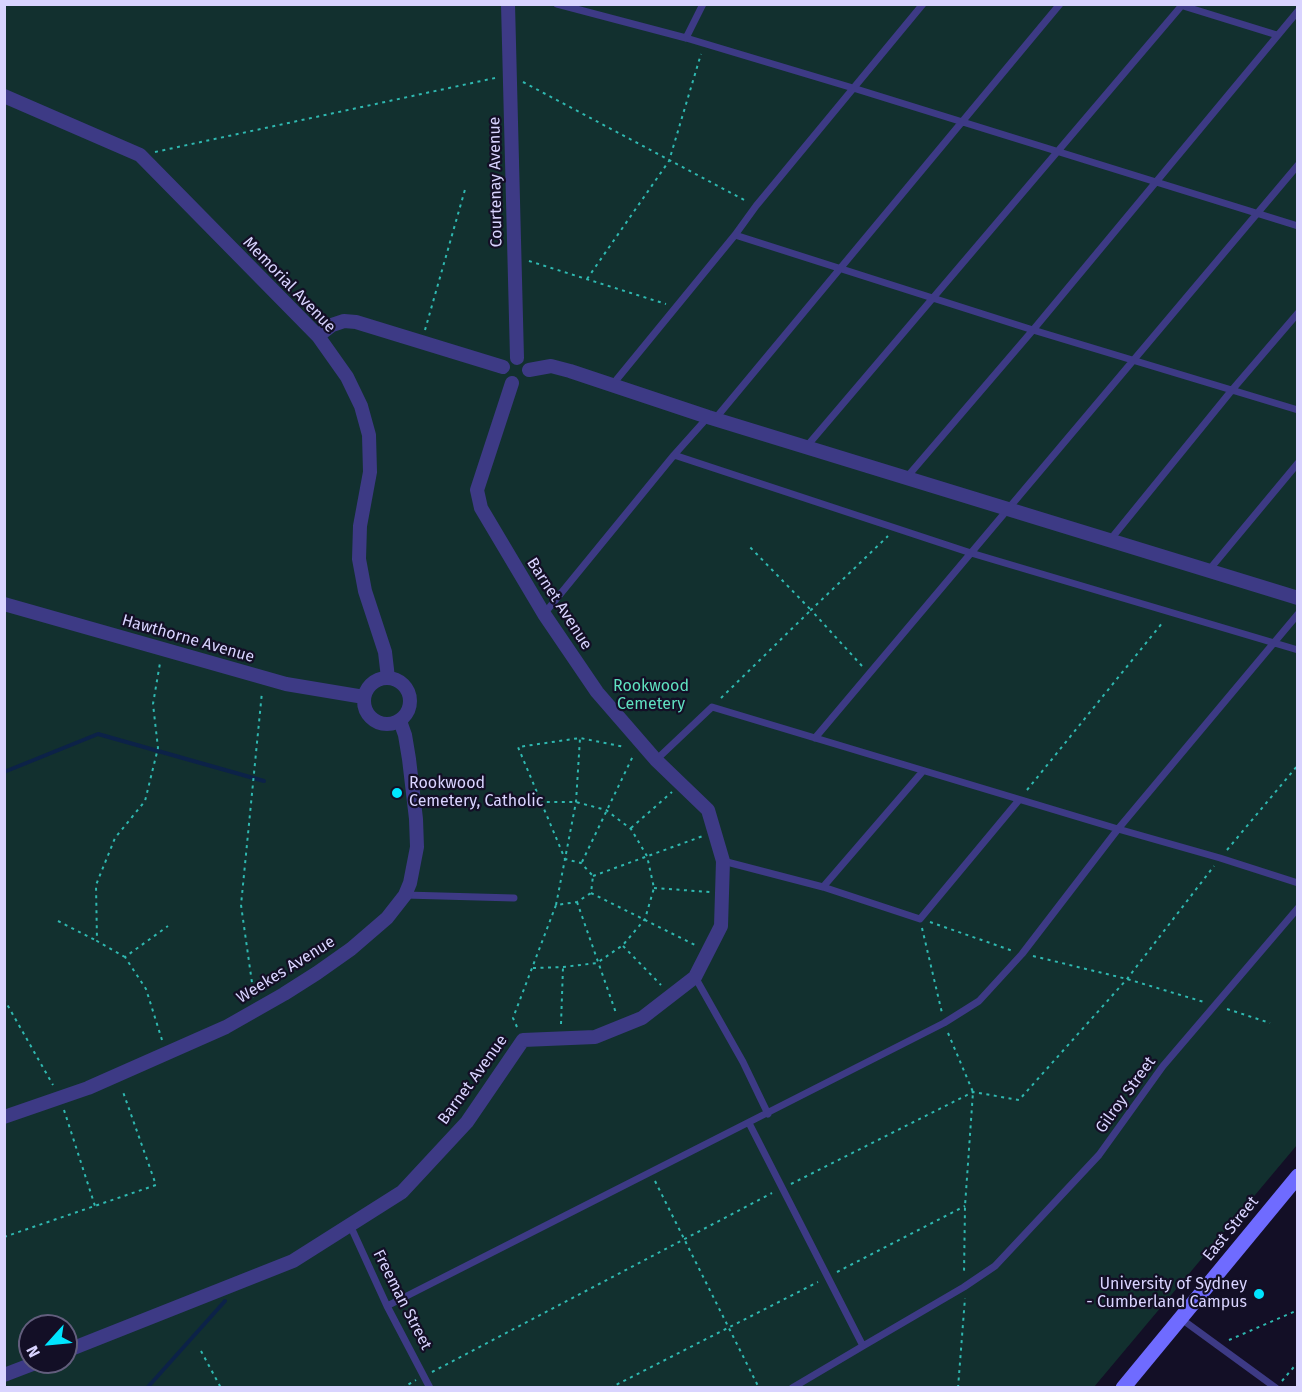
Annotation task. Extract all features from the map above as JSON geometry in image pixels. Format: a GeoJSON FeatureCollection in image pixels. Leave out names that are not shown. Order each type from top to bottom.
{"type":"FeatureCollection","features":[{"type":"Feature","properties":{"kind":"main road","name":"East Street"},"geometry":{"type":"LineString","coordinates":[[1123,1388],[1298,1176]]}},
{"type":"Feature","properties":{"kind":"street","name":"Courtenay Avenue"},"geometry":{"type":"LineString","coordinates":[[508,4],[517,358]]}},
{"type":"Feature","properties":{"kind":"street","name":"Memorial Avenue"},"geometry":{"type":"LineString","coordinates":[[4,96],[140,155],[318,336],[352,385],[362,406],[368,427],[370,472],[360,526],[359,559],[365,591],[385,652],[388,678]]}},
{"type":"Feature","properties":{"kind":"street"},"geometry":{"type":"LineString","coordinates":[[318,336],[332,325],[350,321],[503,367]]}},
{"type":"Feature","properties":{"kind":"street"},"geometry":{"type":"LineString","coordinates":[[517,358],[526,363],[529,370],[528,377],[517,384],[512,383],[504,377],[503,367],[510,359],[517,358]]}},
{"type":"Feature","properties":{"kind":"street"},"geometry":{"type":"LineString","coordinates":[[529,370],[551,366],[613,384],[712,418],[1298,597]]}},
{"type":"Feature","properties":{"kind":"street","name":"Barnet Avenue"},"geometry":{"type":"LineString","coordinates":[[78,1346],[293,1261],[402,1192],[467,1122],[523,1040],[595,1037],[642,1018],[695,977],[721,926],[723,861],[708,810],[656,760],[597,692],[543,614],[481,508],[477,490],[512,383]]}},
{"type":"Feature","properties":{"kind":"street","name":"Hawthorne Avenue"},"geometry":{"type":"LineString","coordinates":[[4,604],[286,684],[364,697]]}},
{"type":"Feature","properties":{"kind":"street"},"geometry":{"type":"LineString","coordinates":[[388,678],[404,685],[410,695],[410,707],[400,721],[394,724],[382,724],[372,719],[365,709],[364,697],[372,683],[388,678]]}},
{"type":"Feature","properties":{"kind":"street","name":"Weekes Avenue"},"geometry":{"type":"LineString","coordinates":[[4,1117],[88,1088],[226,1027],[317,973],[351,949],[387,918],[405,895],[414,868],[417,838],[408,751],[400,721]]}},
{"type":"Feature","properties":{"kind":"lane"},"geometry":{"type":"LineString","coordinates":[[557,4],[686,38],[853,88],[1298,226]]}},
{"type":"Feature","properties":{"kind":"lane"},"geometry":{"type":"LineString","coordinates":[[686,38],[703,4]]}},
{"type":"Feature","properties":{"kind":"lane"},"geometry":{"type":"LineString","coordinates":[[613,384],[923,4]]}},
{"type":"Feature","properties":{"kind":"lane"},"geometry":{"type":"LineString","coordinates":[[543,614],[674,455],[712,418],[963,123],[1060,4]]}},
{"type":"Feature","properties":{"kind":"lane"},"geometry":{"type":"LineString","coordinates":[[807,446],[1181,5],[1277,35]]}},
{"type":"Feature","properties":{"kind":"lane"},"geometry":{"type":"LineString","coordinates":[[907,477],[1034,330],[1298,11]]}},
{"type":"Feature","properties":{"kind":"lane"},"geometry":{"type":"LineString","coordinates":[[815,738],[1298,165]]}},
{"type":"Feature","properties":{"kind":"lane"},"geometry":{"type":"LineString","coordinates":[[735,235],[1034,330],[1298,410]]}},
{"type":"Feature","properties":{"kind":"lane"},"geometry":{"type":"LineString","coordinates":[[1110,540],[1298,313]]}},
{"type":"Feature","properties":{"kind":"lane"},"geometry":{"type":"LineString","coordinates":[[674,455],[971,553],[1298,650]]}},
{"type":"Feature","properties":{"kind":"lane"},"geometry":{"type":"LineString","coordinates":[[1209,570],[1298,463]]}},
{"type":"Feature","properties":{"kind":"lane"},"geometry":{"type":"LineString","coordinates":[[387,1306],[768,1114],[944,1023],[979,1002],[1022,954],[1118,830],[1298,614]]}},
{"type":"Feature","properties":{"kind":"lane"},"geometry":{"type":"LineString","coordinates":[[656,760],[712,707],[1118,830],[1220,858],[1298,884]]}},
{"type":"Feature","properties":{"kind":"lane"},"geometry":{"type":"LineString","coordinates":[[823,887],[923,771]]}},
{"type":"Feature","properties":{"kind":"lane"},"geometry":{"type":"LineString","coordinates":[[723,861],[823,887],[920,919],[1019,800]]}},
{"type":"Feature","properties":{"kind":"lane"},"geometry":{"type":"LineString","coordinates":[[405,895],[514,897]]}},
{"type":"Feature","properties":{"kind":"lane","name":"Gilroy Street"},"geometry":{"type":"LineString","coordinates":[[792,1388],[964,1287],[994,1266],[1099,1155],[1163,1066],[1298,908]]}},
{"type":"Feature","properties":{"kind":"lane"},"geometry":{"type":"LineString","coordinates":[[695,977],[743,1062],[768,1114]]}},
{"type":"Feature","properties":{"kind":"lane"},"geometry":{"type":"LineString","coordinates":[[749,1123],[863,1346]]}},
{"type":"Feature","properties":{"kind":"lane","name":"Freeman Street"},"geometry":{"type":"LineString","coordinates":[[350,1225],[387,1306],[430,1388]]}},
{"type":"Feature","properties":{"kind":"lane"},"geometry":{"type":"LineString","coordinates":[[1180,1318],[1276,1388]]}},
{"type":"Feature","properties":{"kind":"path"},"geometry":{"type":"LineString","coordinates":[[587,279],[669,161],[704,44]]}},
{"type":"Feature","properties":{"kind":"path"},"geometry":{"type":"LineString","coordinates":[[140,155],[510,75],[756,206]]}},
{"type":"Feature","properties":{"kind":"path"},"geometry":{"type":"LineString","coordinates":[[421,343],[466,186]]}},
{"type":"Feature","properties":{"kind":"path"},"geometry":{"type":"LineString","coordinates":[[514,256],[675,306]]}},
{"type":"Feature","properties":{"kind":"path"},"geometry":{"type":"LineString","coordinates":[[712,707],[897,528]]}},
{"type":"Feature","properties":{"kind":"path"},"geometry":{"type":"LineString","coordinates":[[748,546],[811,610],[869,674]]}},
{"type":"Feature","properties":{"kind":"path"},"geometry":{"type":"LineString","coordinates":[[1019,800],[1170,612]]}},
{"type":"Feature","properties":{"kind":"path"},"geometry":{"type":"LineString","coordinates":[[97,941],[96,885],[115,838],[145,801],[158,748],[153,704],[162,649]]}},
{"type":"Feature","properties":{"kind":"path"},"geometry":{"type":"LineString","coordinates":[[256,1011],[241,905],[264,678]]}},
{"type":"Feature","properties":{"kind":"path"},"geometry":{"type":"LineString","coordinates":[[523,1040],[513,1018],[556,905],[576,802],[580,738]]}},
{"type":"Feature","properties":{"kind":"path"},"geometry":{"type":"LineString","coordinates":[[565,859],[518,747],[580,738],[629,747]]}},
{"type":"Feature","properties":{"kind":"path"},"geometry":{"type":"LineString","coordinates":[[581,863],[636,751],[656,760]]}},
{"type":"Feature","properties":{"kind":"path"},"geometry":{"type":"LineString","coordinates":[[402,1388],[781,1188],[973,1092],[1019,1100],[1127,979],[1220,858],[1298,765]]}},
{"type":"Feature","properties":{"kind":"path"},"geometry":{"type":"LineString","coordinates":[[631,829],[681,784]]}},
{"type":"Feature","properties":{"kind":"path"},"geometry":{"type":"LineString","coordinates":[[533,968],[597,963],[622,945],[645,919],[654,888],[647,856],[631,829],[606,810],[576,802],[542,802]]}},
{"type":"Feature","properties":{"kind":"path"},"geometry":{"type":"LineString","coordinates":[[593,876],[715,832]]}},
{"type":"Feature","properties":{"kind":"path"},"geometry":{"type":"LineString","coordinates":[[556,905],[577,902],[591,892],[593,876],[581,863],[565,859]]}},
{"type":"Feature","properties":{"kind":"path"},"geometry":{"type":"LineString","coordinates":[[654,888],[722,893]]}},
{"type":"Feature","properties":{"kind":"path"},"geometry":{"type":"LineString","coordinates":[[591,892],[708,951]]}},
{"type":"Feature","properties":{"kind":"path"},"geometry":{"type":"LineString","coordinates":[[577,902],[621,1027]]}},
{"type":"Feature","properties":{"kind":"path"},"geometry":{"type":"LineString","coordinates":[[920,919],[1022,954],[1127,979],[1270,1023]]}},
{"type":"Feature","properties":{"kind":"path"},"geometry":{"type":"LineString","coordinates":[[920,919],[944,1023],[973,1092],[965,1206],[964,1318],[958,1388]]}},
{"type":"Feature","properties":{"kind":"path"},"geometry":{"type":"LineString","coordinates":[[58,921],[125,957],[147,989],[166,1052]]}},
{"type":"Feature","properties":{"kind":"path"},"geometry":{"type":"LineString","coordinates":[[125,957],[168,926]]}},
{"type":"Feature","properties":{"kind":"path"},"geometry":{"type":"LineString","coordinates":[[622,945],[671,996]]}},
{"type":"Feature","properties":{"kind":"path"},"geometry":{"type":"LineString","coordinates":[[561,1039],[563,967]]}},
{"type":"Feature","properties":{"kind":"path"},"geometry":{"type":"LineString","coordinates":[[4,1237],[156,1185],[117,1075]]}},
{"type":"Feature","properties":{"kind":"path"},"geometry":{"type":"LineString","coordinates":[[651,1173],[759,1388]]}},
{"type":"Feature","properties":{"kind":"path"},"geometry":{"type":"LineString","coordinates":[[610,1388],[965,1206]]}},
{"type":"Feature","properties":{"kind":"path"},"geometry":{"type":"LineString","coordinates":[[1217,1345],[1298,1310]]}},
{"type":"Feature","properties":{"kind":"path"},"geometry":{"type":"LineString","coordinates":[[201,1351],[221,1388]]}},
{"type":"Feature","properties":{"kind":"path"},"geometry":{"type":"LineString","coordinates":[[1276,1388],[1298,1362]]}},
{"type":"Feature","properties":{"kind":"green space","name":"Rookwood Cemetery"},"geometry":{"type":"Polygon","coordinates":[[[5,5],[1297,5],[1297,1145],[1094,1387],[5,1388],[5,5]]]}},
{"type":"Feature","properties":{"kind":"waterway"},"geometry":{"type":"LineString","coordinates":[[4,772],[98,734],[264,781]]}},
{"type":"Feature","properties":{"kind":"waterway"},"geometry":{"type":"LineString","coordinates":[[147,1388],[225,1301]]}},
{"type":"Feature","properties":{"kind":"place","name":"Rookwood Cemetery, Catholic"},"geometry":{"type":"Point","coordinates":[397,793]}},
{"type":"Feature","properties":{"kind":"place","name":"University of Sydney - Cumberland Campus"},"geometry":{"type":"Point","coordinates":[1259,1294]}}]}
